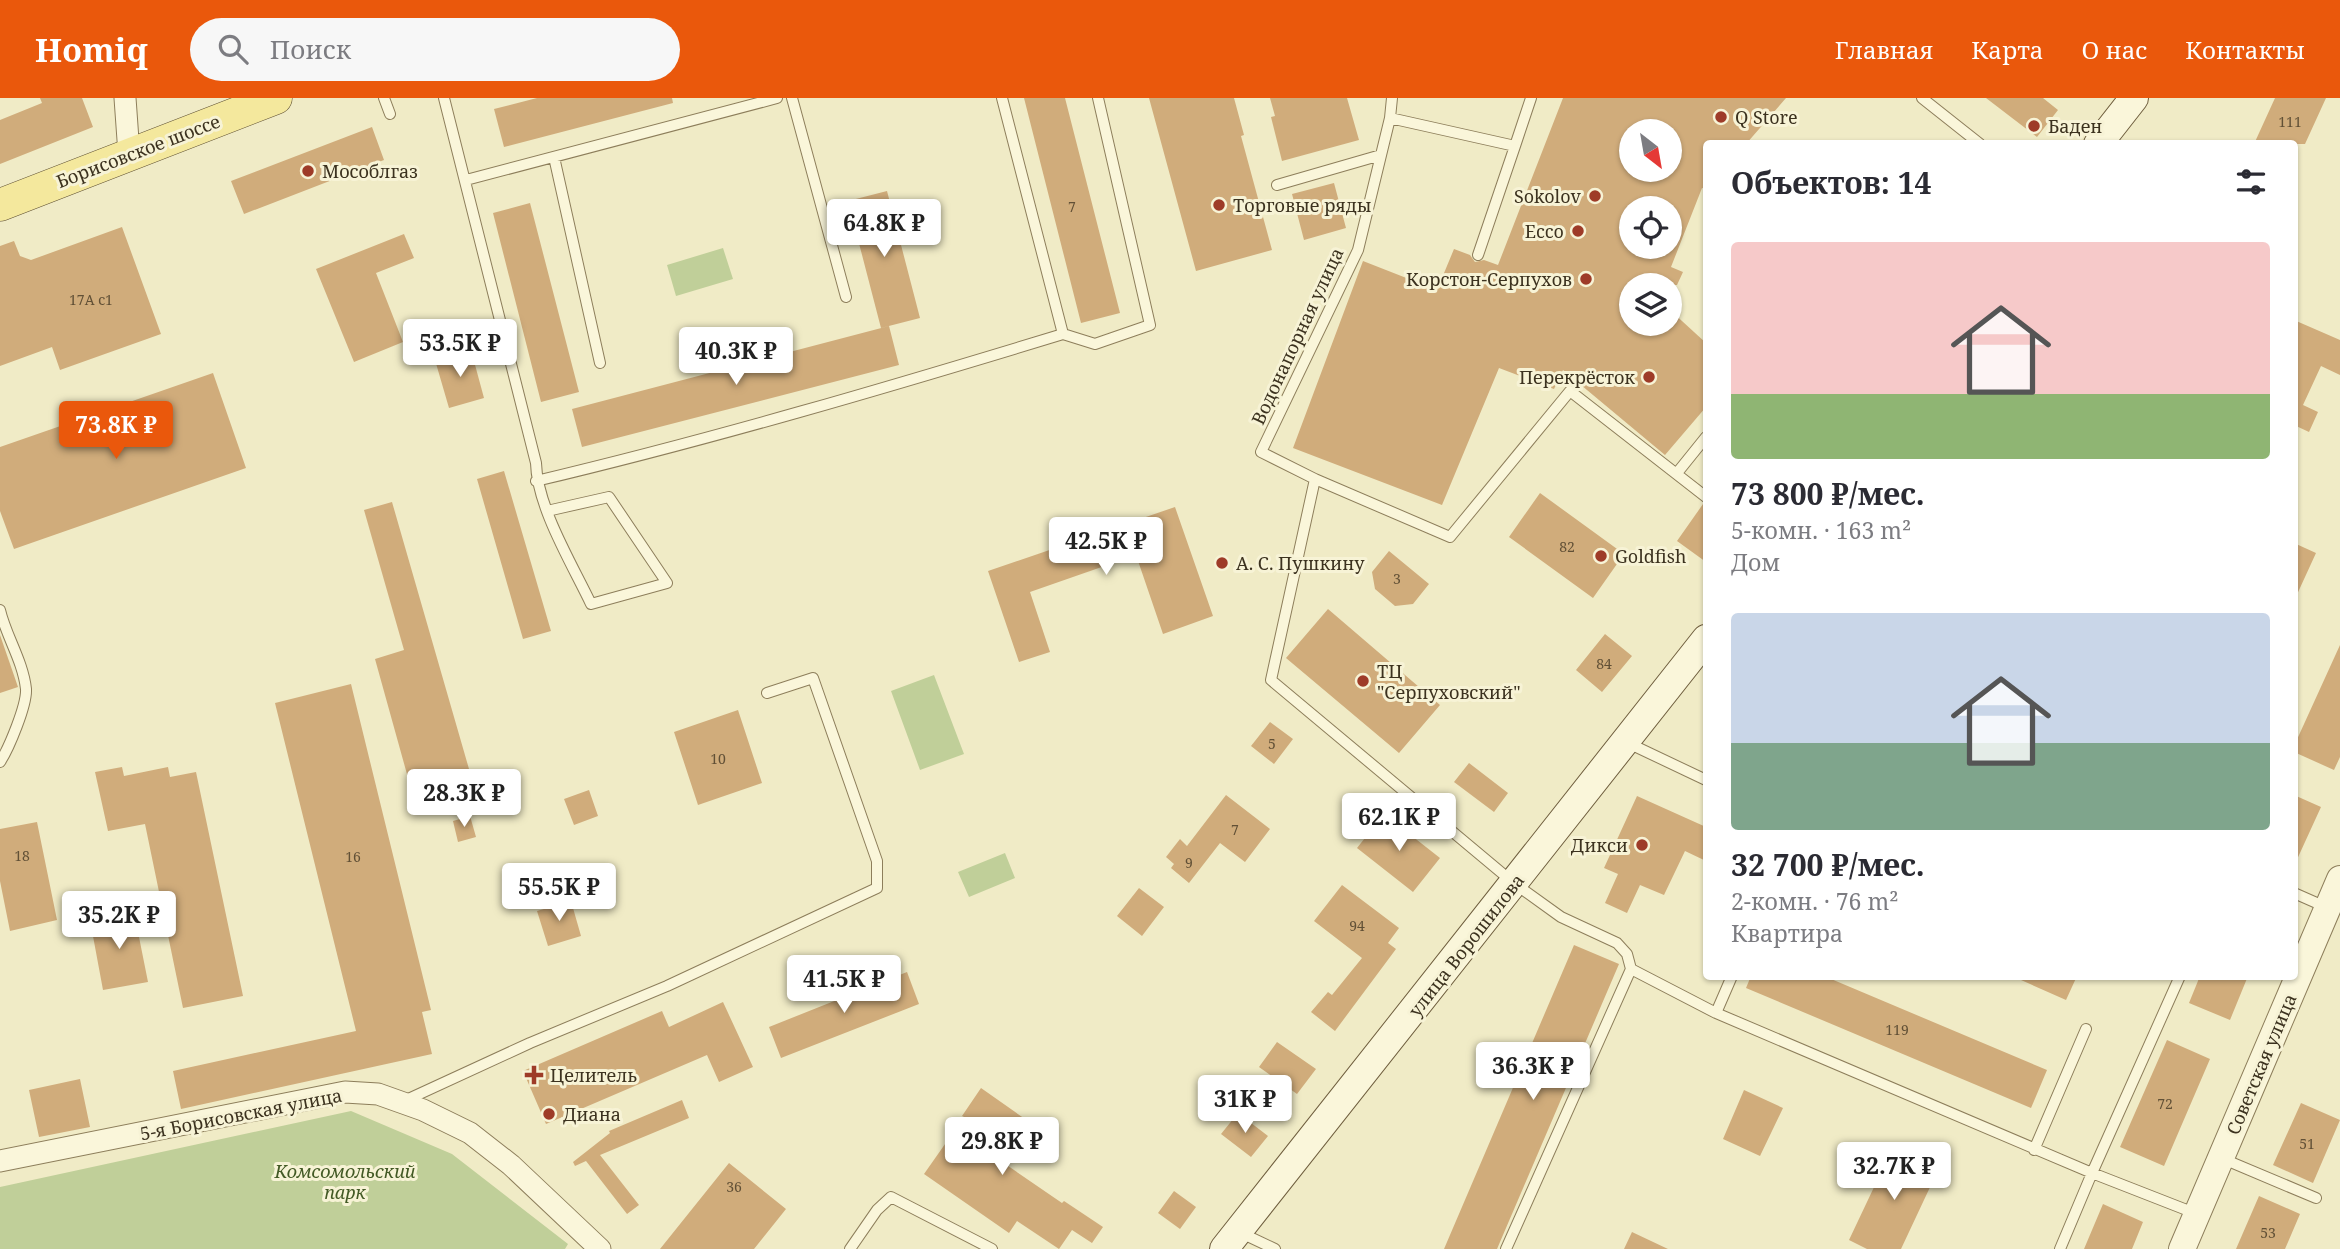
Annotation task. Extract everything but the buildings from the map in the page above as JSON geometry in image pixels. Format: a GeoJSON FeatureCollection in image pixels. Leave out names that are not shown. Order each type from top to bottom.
{"type":"FeatureCollection","features":[{"type":"Feature","properties":{"kind":"main road","name":"Борисовское шоссе"},"geometry":{"type":"LineString","coordinates":[[0,205],[276,98]]}},
{"type":"Feature","properties":{"kind":"main road"},"geometry":{"type":"LineString","coordinates":[[2101,140],[2134,98]]}},
{"type":"Feature","properties":{"kind":"main road","name":"улица Ворошилова"},"geometry":{"type":"LineString","coordinates":[[1231,1240],[1703,643]]}},
{"type":"Feature","properties":{"kind":"street"},"geometry":{"type":"LineString","coordinates":[[125,98],[129,154]]}},
{"type":"Feature","properties":{"kind":"street","name":"Советская улица"},"geometry":{"type":"LineString","coordinates":[[2182,1249],[2334,910],[2340,879]]}},
{"type":"Feature","properties":{"kind":"street","name":"5-я Борисовская улица"},"geometry":{"type":"LineString","coordinates":[[0,1161],[345,1092],[378,1094],[423,1110],[470,1133],[511,1165],[600,1249]]}},
{"type":"Feature","properties":{"kind":"lane"},"geometry":{"type":"LineString","coordinates":[[384,98],[390,114]]}},
{"type":"Feature","properties":{"kind":"lane"},"geometry":{"type":"LineString","coordinates":[[444,98],[536,463],[536,481],[547,511],[591,604],[667,583],[609,497],[547,511]]}},
{"type":"Feature","properties":{"kind":"lane"},"geometry":{"type":"LineString","coordinates":[[466,180],[777,98]]}},
{"type":"Feature","properties":{"kind":"lane"},"geometry":{"type":"LineString","coordinates":[[792,98],[846,297]]}},
{"type":"Feature","properties":{"kind":"lane"},"geometry":{"type":"LineString","coordinates":[[1002,98],[1063,334]]}},
{"type":"Feature","properties":{"kind":"lane"},"geometry":{"type":"LineString","coordinates":[[536,481],[600,466],[921,377],[1063,334],[1095,344],[1150,325],[1098,98]]}},
{"type":"Feature","properties":{"kind":"lane","name":"Водонапорная улица"},"geometry":{"type":"LineString","coordinates":[[1315,479],[1261,452],[1358,250],[1390,118],[1392,98]]}},
{"type":"Feature","properties":{"kind":"lane"},"geometry":{"type":"LineString","coordinates":[[1478,255],[1531,98]]}},
{"type":"Feature","properties":{"kind":"lane"},"geometry":{"type":"LineString","coordinates":[[1922,98],[1975,140]]}},
{"type":"Feature","properties":{"kind":"lane"},"geometry":{"type":"LineString","coordinates":[[1390,118],[1515,146]]}},
{"type":"Feature","properties":{"kind":"lane"},"geometry":{"type":"LineString","coordinates":[[1277,185],[1381,155]]}},
{"type":"Feature","properties":{"kind":"lane"},"geometry":{"type":"LineString","coordinates":[[554,157],[600,363]]}},
{"type":"Feature","properties":{"kind":"lane"},"geometry":{"type":"LineString","coordinates":[[1507,1249],[1630,969],[1627,954],[1617,943],[1561,917],[1515,884],[1271,680],[1315,479],[1450,537],[1570,391],[1703,494]]}},
{"type":"Feature","properties":{"kind":"lane"},"geometry":{"type":"LineString","coordinates":[[1677,473],[1703,442]]}},
{"type":"Feature","properties":{"kind":"lane"},"geometry":{"type":"LineString","coordinates":[[0,610],[1,622],[19,663],[26,692],[17,724],[0,762]]}},
{"type":"Feature","properties":{"kind":"lane"},"geometry":{"type":"LineString","coordinates":[[402,1102],[530,1043],[667,986],[877,888],[877,861],[813,678],[766,693]]}},
{"type":"Feature","properties":{"kind":"lane"},"geometry":{"type":"LineString","coordinates":[[1625,742],[1703,779]]}},
{"type":"Feature","properties":{"kind":"lane"},"geometry":{"type":"LineString","coordinates":[[2298,895],[2334,910]]}},
{"type":"Feature","properties":{"kind":"lane"},"geometry":{"type":"LineString","coordinates":[[1630,969],[1716,1013],[2034,1150],[2197,1214]]}},
{"type":"Feature","properties":{"kind":"lane"},"geometry":{"type":"LineString","coordinates":[[1716,1013],[1730,980]]}},
{"type":"Feature","properties":{"kind":"lane"},"geometry":{"type":"LineString","coordinates":[[2060,1249],[2178,980]]}},
{"type":"Feature","properties":{"kind":"lane"},"geometry":{"type":"LineString","coordinates":[[2034,1150],[2086,1029]]}},
{"type":"Feature","properties":{"kind":"lane"},"geometry":{"type":"LineString","coordinates":[[2221,1158],[2316,1198]]}},
{"type":"Feature","properties":{"kind":"lane"},"geometry":{"type":"LineString","coordinates":[[850,1249],[877,1210],[891,1197],[992,1249]]}},
{"type":"Feature","properties":{"kind":"lane"},"geometry":{"type":"LineString","coordinates":[[1231,1240],[1275,1249]]}},
{"type":"Feature","properties":{"kind":"green space"},"geometry":{"type":"Polygon","coordinates":[[[723,248],[733,279],[676,296],[667,265],[723,248]]]}},
{"type":"Feature","properties":{"kind":"green space"},"geometry":{"type":"Polygon","coordinates":[[[934,675],[964,754],[920,770],[891,691],[934,675]]]}},
{"type":"Feature","properties":{"kind":"green space"},"geometry":{"type":"Polygon","coordinates":[[[1005,853],[1015,878],[969,897],[958,872],[1005,853]]]}},
{"type":"Feature","properties":{"kind":"green space","name":"Комсомольский парк"},"geometry":{"type":"Polygon","coordinates":[[[351,1111],[452,1154],[568,1244],[565,1249],[0,1249],[0,1187],[351,1111]]]}},
{"type":"Feature","properties":{"kind":"place","name":"Q Store"},"geometry":{"type":"Point","coordinates":[1721,117]}},
{"type":"Feature","properties":{"kind":"place","name":"Баден"},"geometry":{"type":"Point","coordinates":[2034,126]}},
{"type":"Feature","properties":{"kind":"place","name":"Мособлгаз"},"geometry":{"type":"Point","coordinates":[308,171]}},
{"type":"Feature","properties":{"kind":"place","name":"Sokolov"},"geometry":{"type":"Point","coordinates":[1595,196]}},
{"type":"Feature","properties":{"kind":"place","name":"Торговые ряды"},"geometry":{"type":"Point","coordinates":[1219,205]}},
{"type":"Feature","properties":{"kind":"place","name":"Ecco"},"geometry":{"type":"Point","coordinates":[1578,231]}},
{"type":"Feature","properties":{"kind":"place","name":"Корстон-Серпухов"},"geometry":{"type":"Point","coordinates":[1586,279]}},
{"type":"Feature","properties":{"kind":"place","name":"Перекрёсток"},"geometry":{"type":"Point","coordinates":[1649,377]}},
{"type":"Feature","properties":{"kind":"place","name":"Goldfish"},"geometry":{"type":"Point","coordinates":[1601,556]}},
{"type":"Feature","properties":{"kind":"place","name":"А. С. Пушкину"},"geometry":{"type":"Point","coordinates":[1222,563]}},
{"type":"Feature","properties":{"kind":"place","name":"ТЦ \"Серпуховский\""},"geometry":{"type":"Point","coordinates":[1363,681]}},
{"type":"Feature","properties":{"kind":"place","name":"Дикси"},"geometry":{"type":"Point","coordinates":[1642,845]}},
{"type":"Feature","properties":{"kind":"place","name":"Целитель"},"geometry":{"type":"Point","coordinates":[534,1075]}},
{"type":"Feature","properties":{"kind":"place","name":"Диана"},"geometry":{"type":"Point","coordinates":[549,1114]}}]}
